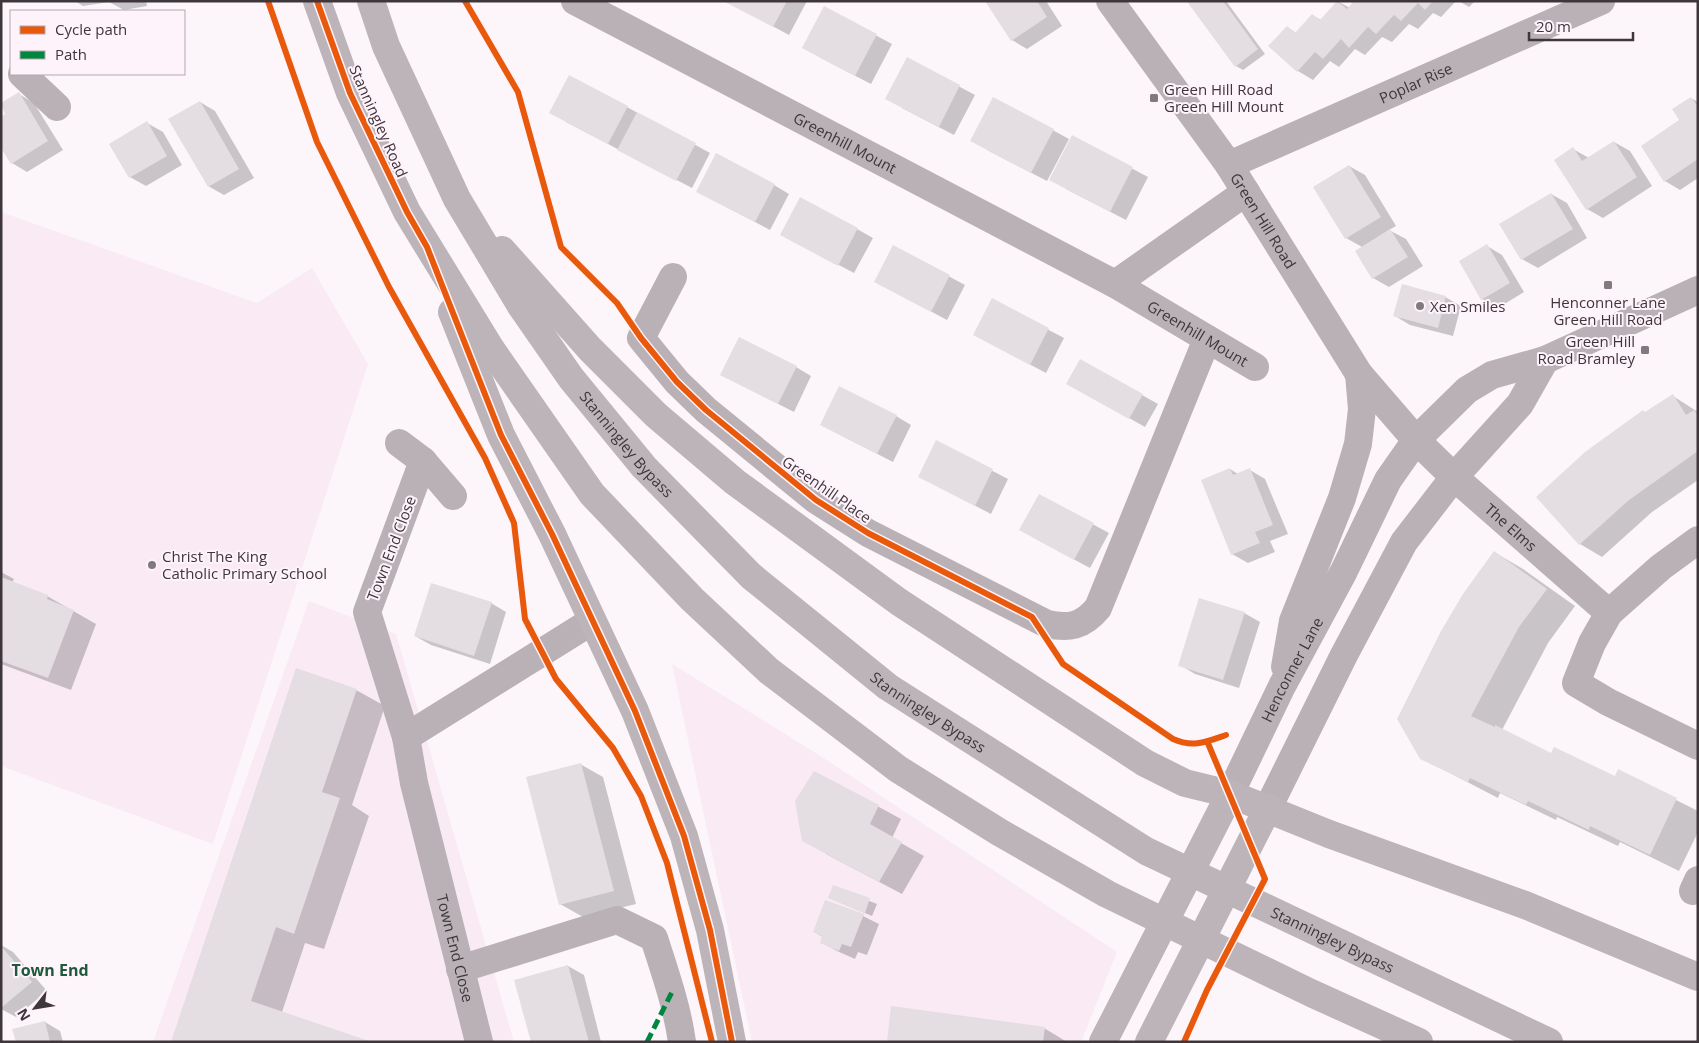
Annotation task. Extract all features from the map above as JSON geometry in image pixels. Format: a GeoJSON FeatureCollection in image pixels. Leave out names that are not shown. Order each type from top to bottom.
{"type":"FeatureCollection","features":[{"type":"Feature","properties":{"kind":"main road","name":"Stanningley Road"},"geometry":{"type":"LineString","coordinates":[[316,1],[350,92],[407,212],[427,247]]}},
{"type":"Feature","properties":{"kind":"main road"},"geometry":{"type":"LineString","coordinates":[[371,1],[386,46],[456,199],[603,362],[656,415],[735,482],[899,602],[1145,763],[1185,783],[1230,794],[1328,834],[1525,905],[1698,978]]}},
{"type":"Feature","properties":{"kind":"main road","name":"Stanningley Bypass"},"geometry":{"type":"LineString","coordinates":[[456,199],[522,306],[571,378],[644,467],[751,576],[888,687],[1146,851],[1549,1042]]}},
{"type":"Feature","properties":{"kind":"main road"},"geometry":{"type":"LineString","coordinates":[[427,247],[500,435],[552,534],[635,711],[684,836],[710,930],[732,1042]]}},
{"type":"Feature","properties":{"kind":"main road"},"geometry":{"type":"LineString","coordinates":[[427,247],[491,349],[592,494],[692,599],[769,671],[898,769],[999,832],[1107,894],[1311,993],[1419,1042]]}},
{"type":"Feature","properties":{"kind":"main road","name":"Henconner Lane"},"geometry":{"type":"LineString","coordinates":[[1103,1042],[1230,794]]}},
{"type":"Feature","properties":{"kind":"main road"},"geometry":{"type":"LineString","coordinates":[[1149,1042],[1268,808]]}},
{"type":"Feature","properties":{"kind":"street","name":"Greenhill Mount"},"geometry":{"type":"LineString","coordinates":[[575,1],[1115,284],[1255,368]]}},
{"type":"Feature","properties":{"kind":"street","name":"Green Hill Road"},"geometry":{"type":"LineString","coordinates":[[1110,1],[1229,165],[1359,374],[1416,440]]}},
{"type":"Feature","properties":{"kind":"street","name":"Poplar Rise"},"geometry":{"type":"LineString","coordinates":[[1229,165],[1602,1]]}},
{"type":"Feature","properties":{"kind":"street"},"geometry":{"type":"LineString","coordinates":[[23,75],[57,107]]}},
{"type":"Feature","properties":{"kind":"street"},"geometry":{"type":"LineString","coordinates":[[1115,284],[1246,192]]}},
{"type":"Feature","properties":{"kind":"street","name":"Greenhill Place"},"geometry":{"type":"LineString","coordinates":[[674,277],[641,338],[677,382],[706,410],[788,479],[868,533],[1047,624],[1062,628],[1077,626],[1088,619],[1098,608],[1207,339]]}},
{"type":"Feature","properties":{"kind":"street","name":"Henconner Lane"},"geometry":{"type":"LineString","coordinates":[[1230,794],[1282,686],[1344,571],[1388,480],[1416,440],[1467,390],[1492,375],[1545,360],[1698,290]]}},
{"type":"Feature","properties":{"kind":"street"},"geometry":{"type":"LineString","coordinates":[[1268,808],[1404,542],[1454,477],[1520,404],[1545,360]]}},
{"type":"Feature","properties":{"kind":"street"},"geometry":{"type":"LineString","coordinates":[[1282,686],[1293,620],[1342,498],[1358,444],[1362,409],[1359,374]]}},
{"type":"Feature","properties":{"kind":"street","name":"The Elms"},"geometry":{"type":"LineString","coordinates":[[1416,440],[1454,477],[1609,613]]}},
{"type":"Feature","properties":{"kind":"street"},"geometry":{"type":"LineString","coordinates":[[399,443],[424,461],[453,496]]}},
{"type":"Feature","properties":{"kind":"street","name":"Town End Close"},"geometry":{"type":"LineString","coordinates":[[424,461],[366,612],[406,737],[414,783],[479,1042]]}},
{"type":"Feature","properties":{"kind":"street"},"geometry":{"type":"LineString","coordinates":[[1698,540],[1661,567],[1609,613],[1592,643],[1576,682],[1608,702],[1698,746]]}},
{"type":"Feature","properties":{"kind":"street"},"geometry":{"type":"LineString","coordinates":[[406,737],[592,621]]}},
{"type":"Feature","properties":{"kind":"street"},"geometry":{"type":"LineString","coordinates":[[460,969],[617,920],[654,938],[679,1016],[682,1042]]}},
{"type":"Feature","properties":{"kind":"shaded area","name":"Christ The King Catholic Primary School"},"geometry":{"type":"Polygon","coordinates":[[[1,212],[257,303],[312,268],[368,364],[213,844],[1,766],[1,212]]]}},
{"type":"Feature","properties":{"kind":"shaded area"},"geometry":{"type":"Polygon","coordinates":[[[309,601],[396,634],[514,1042],[153,1042],[309,601]]]}},
{"type":"Feature","properties":{"kind":"shaded area"},"geometry":{"type":"Polygon","coordinates":[[[672,664],[816,753],[1117,952],[1081,1042],[752,1042],[672,664]]]}},
{"type":"Feature","properties":{"kind":"building"},"geometry":{"type":"Polygon","coordinates":[[[723,1],[787,1],[773,27],[723,1]]]}},
{"type":"Feature","properties":{"kind":"building"},"geometry":{"type":"Polygon","coordinates":[[[985,1],[1037,1],[1047,17],[1011,41],[985,1]]]}},
{"type":"Feature","properties":{"kind":"building"},"geometry":{"type":"Polygon","coordinates":[[[1190,1],[1223,1],[1258,49],[1235,67],[1188,3],[1190,1]]]}},
{"type":"Feature","properties":{"kind":"building"},"geometry":{"type":"Polygon","coordinates":[[[1337,1],[1347,9],[1354,1],[1433,1],[1425,10],[1418,3],[1401,21],[1394,15],[1376,34],[1368,27],[1349,48],[1341,39],[1323,59],[1315,52],[1297,72],[1268,46],[1287,26],[1295,33],[1312,14],[1320,20],[1337,1]]]}},
{"type":"Feature","properties":{"kind":"building"},"geometry":{"type":"Polygon","coordinates":[[[824,6],[877,34],[855,76],[802,48],[824,6]]]}},
{"type":"Feature","properties":{"kind":"building"},"geometry":{"type":"Polygon","coordinates":[[[907,57],[960,85],[939,127],[885,99],[907,57]]]}},
{"type":"Feature","properties":{"kind":"building"},"geometry":{"type":"Polygon","coordinates":[[[569,75],[628,106],[608,144],[549,113],[569,75]]]}},
{"type":"Feature","properties":{"kind":"building"},"geometry":{"type":"Polygon","coordinates":[[[19,92],[48,141],[11,164],[1,148],[1,117],[5,114],[1,103],[19,92]]]}},
{"type":"Feature","properties":{"kind":"building"},"geometry":{"type":"Polygon","coordinates":[[[993,97],[1054,129],[1031,173],[970,141],[993,97]]]}},
{"type":"Feature","properties":{"kind":"building"},"geometry":{"type":"Polygon","coordinates":[[[1691,97],[1698,107],[1698,159],[1664,182],[1641,146],[1679,120],[1672,109],[1691,97]]]}},
{"type":"Feature","properties":{"kind":"building"},"geometry":{"type":"Polygon","coordinates":[[[200,101],[239,169],[208,187],[168,119],[200,101]]]}},
{"type":"Feature","properties":{"kind":"building"},"geometry":{"type":"Polygon","coordinates":[[[637,112],[696,143],[676,181],[617,150],[637,112]]]}},
{"type":"Feature","properties":{"kind":"building"},"geometry":{"type":"Polygon","coordinates":[[[147,121],[167,156],[129,178],[109,144],[147,121]]]}},
{"type":"Feature","properties":{"kind":"building"},"geometry":{"type":"Polygon","coordinates":[[[1072,135],[1133,167],[1110,212],[1049,180],[1072,135]]]}},
{"type":"Feature","properties":{"kind":"building"},"geometry":{"type":"Polygon","coordinates":[[[1614,141],[1637,177],[1586,210],[1554,160],[1573,147],[1582,161],[1614,141]]]}},
{"type":"Feature","properties":{"kind":"building"},"geometry":{"type":"Polygon","coordinates":[[[716,153],[775,184],[755,222],[696,192],[716,153]]]}},
{"type":"Feature","properties":{"kind":"building"},"geometry":{"type":"Polygon","coordinates":[[[1349,165],[1381,217],[1345,239],[1313,187],[1349,165]]]}},
{"type":"Feature","properties":{"kind":"building"},"geometry":{"type":"Polygon","coordinates":[[[1551,193],[1573,229],[1521,260],[1499,224],[1551,193]]]}},
{"type":"Feature","properties":{"kind":"building"},"geometry":{"type":"Polygon","coordinates":[[[800,197],[858,228],[838,266],[780,235],[800,197]]]}},
{"type":"Feature","properties":{"kind":"building"},"geometry":{"type":"Polygon","coordinates":[[[1390,229],[1408,257],[1372,279],[1355,251],[1390,229]]]}},
{"type":"Feature","properties":{"kind":"building"},"geometry":{"type":"Polygon","coordinates":[[[1487,244],[1510,283],[1481,300],[1459,261],[1487,244]]]}},
{"type":"Feature","properties":{"kind":"building"},"geometry":{"type":"Polygon","coordinates":[[[893,245],[950,275],[931,312],[874,282],[893,245]]]}},
{"type":"Feature","properties":{"kind":"building","name":"Xen Smiles"},"geometry":{"type":"Polygon","coordinates":[[[1402,284],[1446,296],[1438,328],[1393,316],[1402,284]]]}},
{"type":"Feature","properties":{"kind":"building"},"geometry":{"type":"Polygon","coordinates":[[[992,298],[1049,328],[1030,365],[973,335],[992,298]]]}},
{"type":"Feature","properties":{"kind":"building"},"geometry":{"type":"Polygon","coordinates":[[[739,337],[797,366],[778,404],[720,375],[739,337]]]}},
{"type":"Feature","properties":{"kind":"building"},"geometry":{"type":"Polygon","coordinates":[[[1080,359],[1143,394],[1129,419],[1066,384],[1080,359]]]}},
{"type":"Feature","properties":{"kind":"building"},"geometry":{"type":"Polygon","coordinates":[[[839,386],[897,415],[877,454],[820,425],[839,386]]]}},
{"type":"Feature","properties":{"kind":"building"},"geometry":{"type":"Polygon","coordinates":[[[1673,394],[1686,415],[1694,410],[1698,416],[1698,451],[1629,500],[1579,545],[1536,497],[1585,452],[1643,410],[1645,412],[1673,394]]]}},
{"type":"Feature","properties":{"kind":"building"},"geometry":{"type":"Polygon","coordinates":[[[936,440],[993,469],[975,506],[918,477],[936,440]]]}},
{"type":"Feature","properties":{"kind":"building"},"geometry":{"type":"Polygon","coordinates":[[[1230,468],[1233,475],[1250,468],[1273,525],[1255,532],[1260,543],[1231,555],[1201,480],[1230,468]]]}},
{"type":"Feature","properties":{"kind":"building"},"geometry":{"type":"Polygon","coordinates":[[[1039,494],[1094,523],[1074,560],[1019,530],[1039,494]]]}},
{"type":"Feature","properties":{"kind":"building"},"geometry":{"type":"Polygon","coordinates":[[[1494,551],[1547,589],[1519,627],[1471,716],[1495,727],[1495,725],[1551,753],[1554,747],[1615,776],[1618,769],[1677,798],[1650,855],[1590,826],[1589,830],[1528,801],[1526,805],[1470,778],[1468,782],[1420,759],[1397,719],[1441,631],[1463,594],[1494,551]]]}},
{"type":"Feature","properties":{"kind":"building"},"geometry":{"type":"Polygon","coordinates":[[[1,577],[48,595],[47,599],[74,610],[48,678],[1,661],[1,577]]]}},
{"type":"Feature","properties":{"kind":"building"},"geometry":{"type":"Polygon","coordinates":[[[431,583],[492,602],[474,656],[414,636],[431,583]]]}},
{"type":"Feature","properties":{"kind":"building"},"geometry":{"type":"Polygon","coordinates":[[[1199,598],[1245,612],[1223,680],[1178,666],[1199,598]]]}},
{"type":"Feature","properties":{"kind":"building"},"geometry":{"type":"Polygon","coordinates":[[[296,668],[357,689],[322,792],[340,798],[294,934],[276,927],[251,1001],[372,1042],[171,1042],[296,668]]]}},
{"type":"Feature","properties":{"kind":"building"},"geometry":{"type":"Polygon","coordinates":[[[581,763],[614,891],[559,905],[526,777],[581,763]]]}},
{"type":"Feature","properties":{"kind":"building"},"geometry":{"type":"Polygon","coordinates":[[[814,771],[879,805],[870,824],[902,842],[879,882],[802,841],[795,801],[814,771]]]}},
{"type":"Feature","properties":{"kind":"building"},"geometry":{"type":"Polygon","coordinates":[[[833,885],[870,898],[865,913],[828,898],[833,885]]]}},
{"type":"Feature","properties":{"kind":"building"},"geometry":{"type":"Polygon","coordinates":[[[825,900],[864,914],[851,947],[842,944],[839,951],[820,943],[822,936],[813,932],[825,900]]]}},
{"type":"Feature","properties":{"kind":"building"},"geometry":{"type":"Polygon","coordinates":[[[1,946],[32,982],[1,1008],[1,946]]]}},
{"type":"Feature","properties":{"kind":"building"},"geometry":{"type":"Polygon","coordinates":[[[568,965],[589,1042],[531,1042],[514,980],[568,965]]]}},
{"type":"Feature","properties":{"kind":"building"},"geometry":{"type":"Polygon","coordinates":[[[891,1006],[1045,1027],[1043,1042],[887,1042],[891,1006]]]}},
{"type":"Feature","properties":{"kind":"building"},"geometry":{"type":"Polygon","coordinates":[[[45,1021],[50,1042],[16,1042],[12,1029],[45,1021]]]}},
{"type":"Feature","properties":{"kind":"marked path"},"geometry":{"type":"LineString","coordinates":[[647,1042],[672,992]]}},
{"type":"Feature","properties":{"kind":"cycle path"},"geometry":{"type":"LineString","coordinates":[[268,1],[317,142],[389,287],[485,458],[514,523],[525,619],[556,679],[613,748],[641,796],[667,863],[712,1042]]}},
{"type":"Feature","properties":{"kind":"cycle path"},"geometry":{"type":"LineString","coordinates":[[317,1],[350,93],[407,212],[427,247],[501,435],[552,534],[635,711],[684,836],[710,930],[732,1042]]}},
{"type":"Feature","properties":{"kind":"cycle path"},"geometry":{"type":"LineString","coordinates":[[465,1],[518,92],[561,247],[617,303],[641,338],[677,382],[706,410],[816,500],[868,533],[1032,617],[1063,664],[1173,739],[1193,744],[1226,735]]}},
{"type":"Feature","properties":{"kind":"cycle path"},"geometry":{"type":"LineString","coordinates":[[1184,1042],[1207,990],[1265,879],[1207,741]]}},
{"type":"Feature","properties":{"kind":"place","name":"Green Hill Road Green Hill Mount"},"geometry":{"type":"Point","coordinates":[1154,98]}},
{"type":"Feature","properties":{"kind":"place","name":"Henconner Lane Green Hill Road"},"geometry":{"type":"Point","coordinates":[1608,285]}},
{"type":"Feature","properties":{"kind":"place","name":"Xen Smiles"},"geometry":{"type":"Point","coordinates":[1420,306]}},
{"type":"Feature","properties":{"kind":"place","name":"Green Hill Road Bramley"},"geometry":{"type":"Point","coordinates":[1645,350]}},
{"type":"Feature","properties":{"kind":"place","name":"Christ The King Catholic Primary School"},"geometry":{"type":"Point","coordinates":[152,565]}},
{"type":"Feature","properties":{"kind":"district","name":"Town End"},"geometry":{"type":"Point","coordinates":[50,970]}}]}
